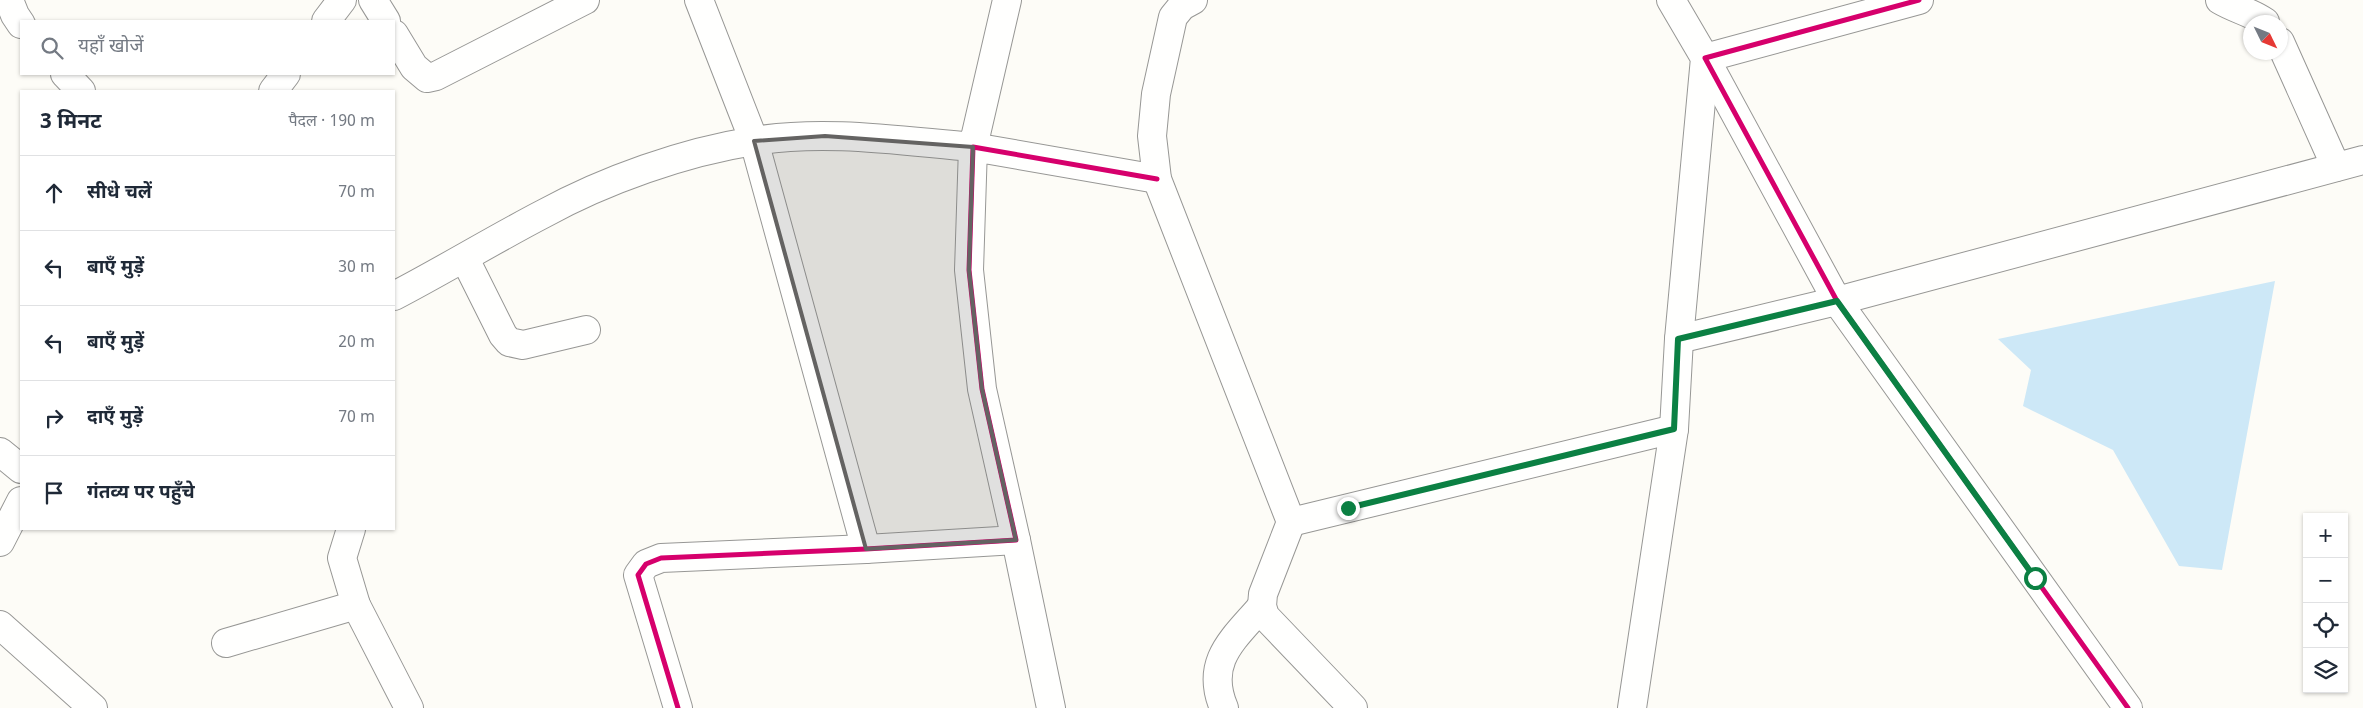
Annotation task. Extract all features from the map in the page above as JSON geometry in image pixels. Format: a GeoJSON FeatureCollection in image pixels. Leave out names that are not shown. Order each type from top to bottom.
{"type":"FeatureCollection","features":[{"type":"Feature","properties":{"kind":"street"},"geometry":{"type":"LineString","coordinates":[[9,0],[20,22]]}},
{"type":"Feature","properties":{"kind":"street"},"geometry":{"type":"LineString","coordinates":[[327,20],[342,0]]}},
{"type":"Feature","properties":{"kind":"street"},"geometry":{"type":"LineString","coordinates":[[373,0],[385,20]]}},
{"type":"Feature","properties":{"kind":"street"},"geometry":{"type":"LineString","coordinates":[[395,36],[414,67],[427,78],[436,76],[585,0]]}},
{"type":"Feature","properties":{"kind":"street"},"geometry":{"type":"LineString","coordinates":[[699,0],[754,141],[866,549]]}},
{"type":"Feature","properties":{"kind":"street"},"geometry":{"type":"LineString","coordinates":[[1007,0],[973,147],[969,270],[982,389],[1051,708]]}},
{"type":"Feature","properties":{"kind":"street"},"geometry":{"type":"LineString","coordinates":[[1193,0],[1182,6],[1173,16],[1156,94],[1152,136],[1157,179],[1291,522],[1263,594],[1262,606],[1265,616],[1353,708]]}},
{"type":"Feature","properties":{"kind":"street"},"geometry":{"type":"LineString","coordinates":[[1671,0],[1705,58],[1837,301],[2128,708]]}},
{"type":"Feature","properties":{"kind":"street"},"geometry":{"type":"LineString","coordinates":[[1705,58],[1919,0]]}},
{"type":"Feature","properties":{"kind":"street"},"geometry":{"type":"LineString","coordinates":[[2220,0],[2234,9],[2255,15]]}},
{"type":"Feature","properties":{"kind":"street"},"geometry":{"type":"LineString","coordinates":[[1632,708],[1674,429],[1678,339],[1705,58]]}},
{"type":"Feature","properties":{"kind":"street"},"geometry":{"type":"LineString","coordinates":[[2288,60],[2336,167]]}},
{"type":"Feature","properties":{"kind":"street"},"geometry":{"type":"LineString","coordinates":[[66,75],[80,90]]}},
{"type":"Feature","properties":{"kind":"street"},"geometry":{"type":"LineString","coordinates":[[274,90],[285,75]]}},
{"type":"Feature","properties":{"kind":"street"},"geometry":{"type":"LineString","coordinates":[[395,295],[465,259],[544,213],[617,180],[692,155],[754,141],[825,136],[973,147],[1157,179]]}},
{"type":"Feature","properties":{"kind":"street"},"geometry":{"type":"LineString","coordinates":[[1678,339],[1837,301],[2363,160]]}},
{"type":"Feature","properties":{"kind":"street"},"geometry":{"type":"LineString","coordinates":[[465,259],[503,335],[509,342],[522,345],[586,330]]}},
{"type":"Feature","properties":{"kind":"street"},"geometry":{"type":"LineString","coordinates":[[1291,522],[1674,429]]}},
{"type":"Feature","properties":{"kind":"street"},"geometry":{"type":"LineString","coordinates":[[0,452],[20,468]]}},
{"type":"Feature","properties":{"kind":"street"},"geometry":{"type":"LineString","coordinates":[[0,542],[20,503]]}},
{"type":"Feature","properties":{"kind":"street"},"geometry":{"type":"LineString","coordinates":[[351,530],[342,558],[356,605],[409,708]]}},
{"type":"Feature","properties":{"kind":"street"},"geometry":{"type":"LineString","coordinates":[[678,708],[638,576],[646,564],[661,558],[1016,540]]}},
{"type":"Feature","properties":{"kind":"street"},"geometry":{"type":"LineString","coordinates":[[226,643],[356,605]]}},
{"type":"Feature","properties":{"kind":"street"},"geometry":{"type":"LineString","coordinates":[[1224,708],[1216,682],[1217,669],[1224,651],[1262,606]]}},
{"type":"Feature","properties":{"kind":"street"},"geometry":{"type":"LineString","coordinates":[[0,625],[93,708]]}},
{"type":"Feature","properties":{"kind":"highlighted area"},"geometry":{"type":"Polygon","coordinates":[[[825,136],[973,147],[969,270],[982,389],[1016,540],[866,549],[754,141],[825,136]]]}},
{"type":"Feature","properties":{"kind":"water"},"geometry":{"type":"Polygon","coordinates":[[[2275,281],[2222,570],[2179,566],[2113,450],[2023,406],[2031,370],[1998,339],[2275,281]]]}},
{"type":"Feature","properties":{"kind":"cycle path"},"geometry":{"type":"LineString","coordinates":[[1919,0],[1705,58],[1837,301],[2128,708]]}},
{"type":"Feature","properties":{"kind":"cycle path"},"geometry":{"type":"LineString","coordinates":[[678,708],[638,575],[646,564],[661,558],[1016,540],[982,389],[969,270],[973,147],[1157,179]]}},
{"type":"Feature","properties":{"kind":"route"},"geometry":{"type":"LineString","coordinates":[[1348,508],[1674,429],[1678,339],[1837,301],[2035,578]]}}]}
